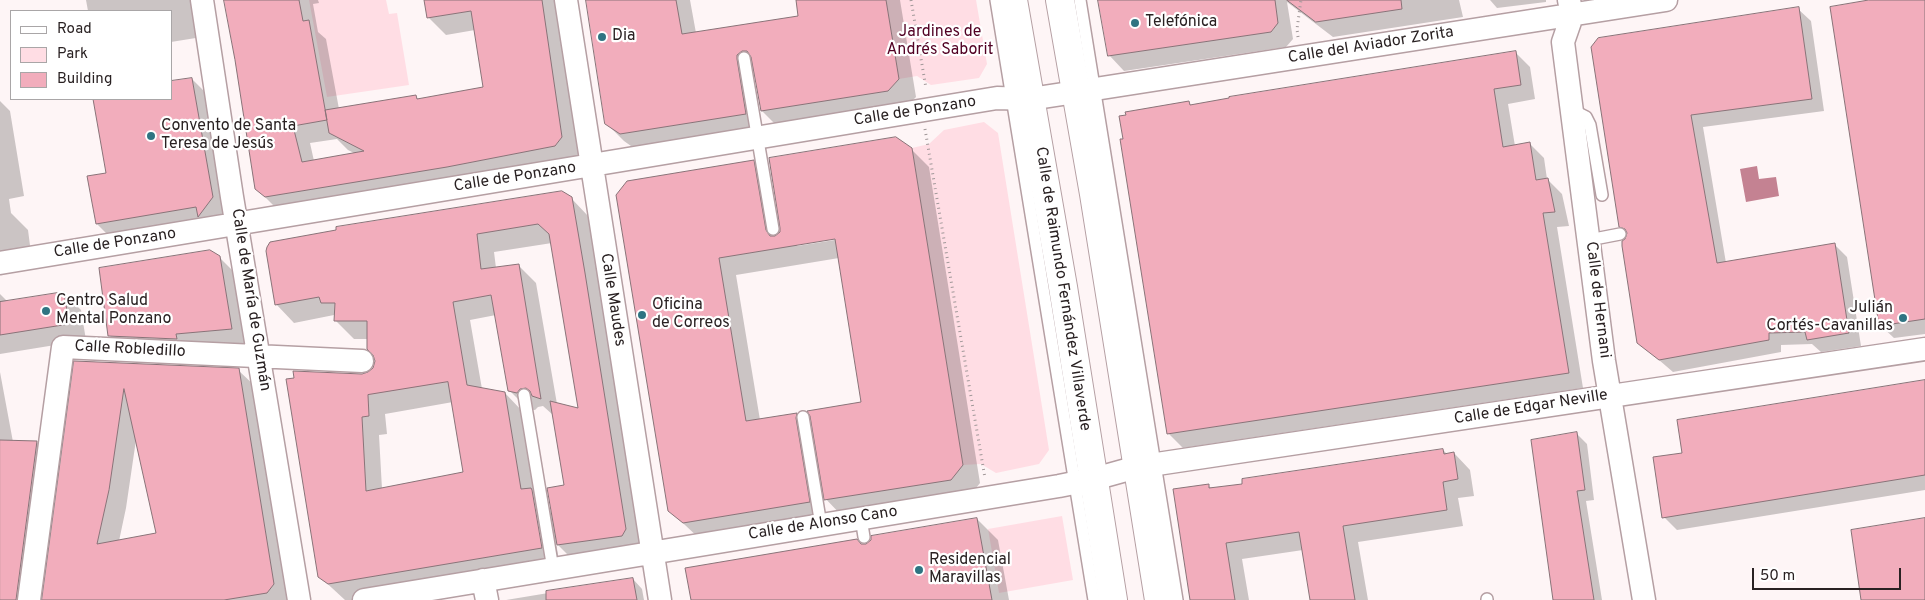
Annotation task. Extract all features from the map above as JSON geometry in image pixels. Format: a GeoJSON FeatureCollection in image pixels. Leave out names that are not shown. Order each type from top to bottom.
{"type":"FeatureCollection","features":[{"type":"Feature","properties":{"kind":"main road","name":"Calle de Raimundo Fernández Villaverde"},"geometry":{"type":"LineString","coordinates":[[1013,0],[1021,98],[1084,480],[1113,600]]}},
{"type":"Feature","properties":{"kind":"main road"},"geometry":{"type":"LineString","coordinates":[[1060,0],[1086,91],[1146,466],[1159,600]]}},
{"type":"Feature","properties":{"kind":"street","name":"Calle de María de Guzmán"},"geometry":{"type":"LineString","coordinates":[[202,0],[237,224],[300,600]]}},
{"type":"Feature","properties":{"kind":"street","name":"Calle Maudes"},"geometry":{"type":"LineString","coordinates":[[566,0],[660,600]]}},
{"type":"Feature","properties":{"kind":"street","name":"Calle del Aviador Zorita"},"geometry":{"type":"LineString","coordinates":[[1086,91],[1301,57],[1570,8],[1666,0]]}},
{"type":"Feature","properties":{"kind":"street","name":"Calle de Hernani"},"geometry":{"type":"LineString","coordinates":[[1570,8],[1563,42],[1611,396],[1644,600]]}},
{"type":"Feature","properties":{"kind":"street"},"geometry":{"type":"LineString","coordinates":[[1021,98],[1086,91]]}},
{"type":"Feature","properties":{"kind":"street","name":"Calle de Ponzano"},"geometry":{"type":"LineString","coordinates":[[0,263],[997,98],[1021,98]]}},
{"type":"Feature","properties":{"kind":"street","name":"Calle Robledillo"},"geometry":{"type":"LineString","coordinates":[[29,600],[63,347],[362,361]]}},
{"type":"Feature","properties":{"kind":"street","name":"Calle de Edgar Neville"},"geometry":{"type":"LineString","coordinates":[[1146,466],[1925,350]]}},
{"type":"Feature","properties":{"kind":"street"},"geometry":{"type":"LineString","coordinates":[[1084,480],[1146,466]]}},
{"type":"Feature","properties":{"kind":"street","name":"Calle de Alonso Cano"},"geometry":{"type":"LineString","coordinates":[[364,600],[485,590],[552,569],[821,525],[863,528],[1084,480]]}},
{"type":"Feature","properties":{"kind":"lane"},"geometry":{"type":"LineString","coordinates":[[996,0],[1021,98]]}},
{"type":"Feature","properties":{"kind":"lane"},"geometry":{"type":"LineString","coordinates":[[1080,0],[1086,91]]}},
{"type":"Feature","properties":{"kind":"lane"},"geometry":{"type":"LineString","coordinates":[[744,58],[773,229]]}},
{"type":"Feature","properties":{"kind":"lane"},"geometry":{"type":"LineString","coordinates":[[1572,110],[1586,117],[1590,125],[1602,195]]}},
{"type":"Feature","properties":{"kind":"lane"},"geometry":{"type":"LineString","coordinates":[[1589,240],[1620,234]]}},
{"type":"Feature","properties":{"kind":"lane"},"geometry":{"type":"LineString","coordinates":[[524,395],[552,569]]}},
{"type":"Feature","properties":{"kind":"lane"},"geometry":{"type":"LineString","coordinates":[[803,417],[821,525]]}},
{"type":"Feature","properties":{"kind":"lane"},"geometry":{"type":"LineString","coordinates":[[1146,466],[1177,600]]}},
{"type":"Feature","properties":{"kind":"lane"},"geometry":{"type":"LineString","coordinates":[[1084,480],[1094,600]]}},
{"type":"Feature","properties":{"kind":"path"},"geometry":{"type":"LineString","coordinates":[[911,0],[926,89]]}},
{"type":"Feature","properties":{"kind":"path"},"geometry":{"type":"LineString","coordinates":[[1301,0],[1297,29],[1301,57]]}},
{"type":"Feature","properties":{"kind":"path"},"geometry":{"type":"LineString","coordinates":[[925,128],[985,480]]}},
{"type":"Feature","properties":{"kind":"green space"},"geometry":{"type":"Polygon","coordinates":[[[309,0],[386,0],[389,14],[397,13],[409,85],[327,97],[309,0]]]}},
{"type":"Feature","properties":{"kind":"green space","name":"Jardines de Andrés Saborit"},"geometry":{"type":"Polygon","coordinates":[[[886,0],[976,0],[987,64],[979,78],[931,85],[917,76],[899,79],[886,0]]]}},
{"type":"Feature","properties":{"kind":"green space"},"geometry":{"type":"Polygon","coordinates":[[[984,122],[998,133],[1049,450],[1039,464],[996,473],[981,464],[963,465],[912,148],[929,144],[944,130],[984,122]]]}},
{"type":"Feature","properties":{"kind":"green space"},"geometry":{"type":"Polygon","coordinates":[[[1062,516],[1073,580],[999,593],[988,529],[1062,516]]]}},
{"type":"Feature","properties":{"kind":"shaded area"},"geometry":{"type":"Polygon","coordinates":[[[1757,166],[1759,179],[1776,177],[1779,196],[1746,202],[1740,169],[1757,166]]]}},
{"type":"Feature","properties":{"kind":"building"},"geometry":{"type":"Polygon","coordinates":[[[224,0],[299,0],[303,21],[309,20],[325,110],[416,95],[417,99],[483,87],[471,11],[427,18],[424,0],[542,0],[562,137],[555,146],[447,167],[265,197],[255,189],[224,0]],[[327,120],[293,126],[302,162],[364,151],[329,133],[327,120]]]}},
{"type":"Feature","properties":{"kind":"building"},"geometry":{"type":"Polygon","coordinates":[[[586,0],[676,0],[682,34],[798,16],[796,0],[886,0],[899,79],[888,91],[761,111],[751,57],[747,51],[742,51],[737,55],[737,59],[746,114],[620,134],[605,124],[586,0]]]}},
{"type":"Feature","properties":{"kind":"building"},"geometry":{"type":"Polygon","coordinates":[[[1098,0],[1275,0],[1278,23],[1271,32],[1108,56],[1098,0]]]}},
{"type":"Feature","properties":{"kind":"building"},"geometry":{"type":"Polygon","coordinates":[[[1287,0],[1401,0],[1402,9],[1316,22],[1287,0]]]}},
{"type":"Feature","properties":{"kind":"building"},"geometry":{"type":"Polygon","coordinates":[[[1869,0],[1925,0],[1925,319],[1879,326],[1830,7],[1869,0]]]}},
{"type":"Feature","properties":{"kind":"building"},"geometry":{"type":"Polygon","coordinates":[[[1799,7],[1812,99],[1691,115],[1717,263],[1835,243],[1849,333],[1807,340],[1805,332],[1769,333],[1769,340],[1659,360],[1637,343],[1622,246],[1622,241],[1627,233],[1625,229],[1619,227],[1591,47],[1598,38],[1799,7]]]}},
{"type":"Feature","properties":{"kind":"building"},"geometry":{"type":"Polygon","coordinates":[[[1516,51],[1521,85],[1494,89],[1503,147],[1530,142],[1536,180],[1548,178],[1555,212],[1543,213],[1569,373],[1167,434],[1120,139],[1123,139],[1119,116],[1126,115],[1125,112],[1189,101],[1190,105],[1229,97],[1516,51]]]}},
{"type":"Feature","properties":{"kind":"building","name":"Convento de Santa Teresa de Jesús"},"geometry":{"type":"Polygon","coordinates":[[[192,78],[213,197],[198,217],[196,207],[96,224],[87,176],[106,173],[93,100],[172,100],[172,81],[192,78]]]}},
{"type":"Feature","properties":{"kind":"building"},"geometry":{"type":"Polygon","coordinates":[[[896,137],[912,148],[963,465],[951,480],[824,500],[810,416],[807,411],[861,402],[835,239],[719,258],[746,421],[797,413],[796,418],[810,502],[683,523],[668,511],[616,195],[627,181],[754,160],[766,230],[770,236],[775,236],[780,232],[780,228],[769,158],[896,137]]]}},
{"type":"Feature","properties":{"kind":"building"},"geometry":{"type":"Polygon","coordinates":[[[562,191],[572,197],[626,529],[622,536],[557,545],[547,488],[564,485],[550,401],[578,408],[549,234],[538,224],[477,234],[481,269],[519,264],[541,399],[532,396],[526,388],[520,389],[517,393],[508,391],[491,295],[453,302],[467,385],[505,392],[521,489],[531,488],[532,490],[542,548],[328,584],[318,577],[286,379],[294,378],[293,371],[362,374],[373,368],[375,361],[373,355],[367,349],[367,321],[334,321],[335,303],[321,303],[319,297],[275,305],[266,251],[270,242],[336,230],[336,227],[562,191]],[[448,382],[368,395],[369,416],[362,417],[366,491],[463,472],[448,382]]]}},
{"type":"Feature","properties":{"kind":"building"},"geometry":{"type":"Polygon","coordinates":[[[210,250],[220,256],[232,329],[176,334],[177,339],[108,336],[99,268],[210,250]]]}},
{"type":"Feature","properties":{"kind":"building","name":"Centro Salud Mental Ponzano"},"geometry":{"type":"Polygon","coordinates":[[[64,292],[69,324],[0,335],[0,302],[64,292]]]}},
{"type":"Feature","properties":{"kind":"building"},"geometry":{"type":"Polygon","coordinates":[[[74,361],[239,368],[274,584],[267,593],[224,600],[42,600],[74,361]],[[124,389],[109,490],[97,544],[156,533],[124,389]]]}},
{"type":"Feature","properties":{"kind":"building"},"geometry":{"type":"Polygon","coordinates":[[[1925,380],[1925,475],[1662,518],[1653,457],[1682,453],[1677,420],[1925,380]]]}},
{"type":"Feature","properties":{"kind":"building"},"geometry":{"type":"Polygon","coordinates":[[[1577,432],[1585,490],[1577,491],[1594,600],[1553,600],[1531,440],[1577,432]]]}},
{"type":"Feature","properties":{"kind":"building"},"geometry":{"type":"Polygon","coordinates":[[[0,440],[37,441],[16,600],[0,600],[0,440]]]}},
{"type":"Feature","properties":{"kind":"building"},"geometry":{"type":"Polygon","coordinates":[[[1443,449],[1444,454],[1454,452],[1458,479],[1443,482],[1447,510],[1343,526],[1355,600],[1310,600],[1299,532],[1226,543],[1235,600],[1190,600],[1173,489],[1209,484],[1209,488],[1242,484],[1242,479],[1443,449]]]}},
{"type":"Feature","properties":{"kind":"building"},"geometry":{"type":"Polygon","coordinates":[[[977,518],[992,600],[691,600],[685,568],[857,539],[861,544],[866,544],[871,540],[871,536],[977,518]]]}},
{"type":"Feature","properties":{"kind":"building"},"geometry":{"type":"Polygon","coordinates":[[[1925,518],[1925,600],[1861,600],[1851,530],[1925,518]]]}},
{"type":"Feature","properties":{"kind":"building"},"geometry":{"type":"Polygon","coordinates":[[[633,578],[637,600],[546,600],[546,591],[633,578]]]}},
{"type":"Feature","properties":{"kind":"place","name":"Telefónica"},"geometry":{"type":"Point","coordinates":[1135,23]}},
{"type":"Feature","properties":{"kind":"place","name":"Dia"},"geometry":{"type":"Point","coordinates":[602,37]}},
{"type":"Feature","properties":{"kind":"place","name":"Convento de Santa Teresa de Jesús"},"geometry":{"type":"Point","coordinates":[151,136]}},
{"type":"Feature","properties":{"kind":"place","name":"Centro Salud Mental Ponzano"},"geometry":{"type":"Point","coordinates":[46,311]}},
{"type":"Feature","properties":{"kind":"place","name":"Oficina de Correos"},"geometry":{"type":"Point","coordinates":[642,315]}},
{"type":"Feature","properties":{"kind":"place","name":"Julián Cortés-Cavanillas"},"geometry":{"type":"Point","coordinates":[1903,318]}},
{"type":"Feature","properties":{"kind":"place","name":"Residencial Maravillas"},"geometry":{"type":"Point","coordinates":[919,570]}}]}
